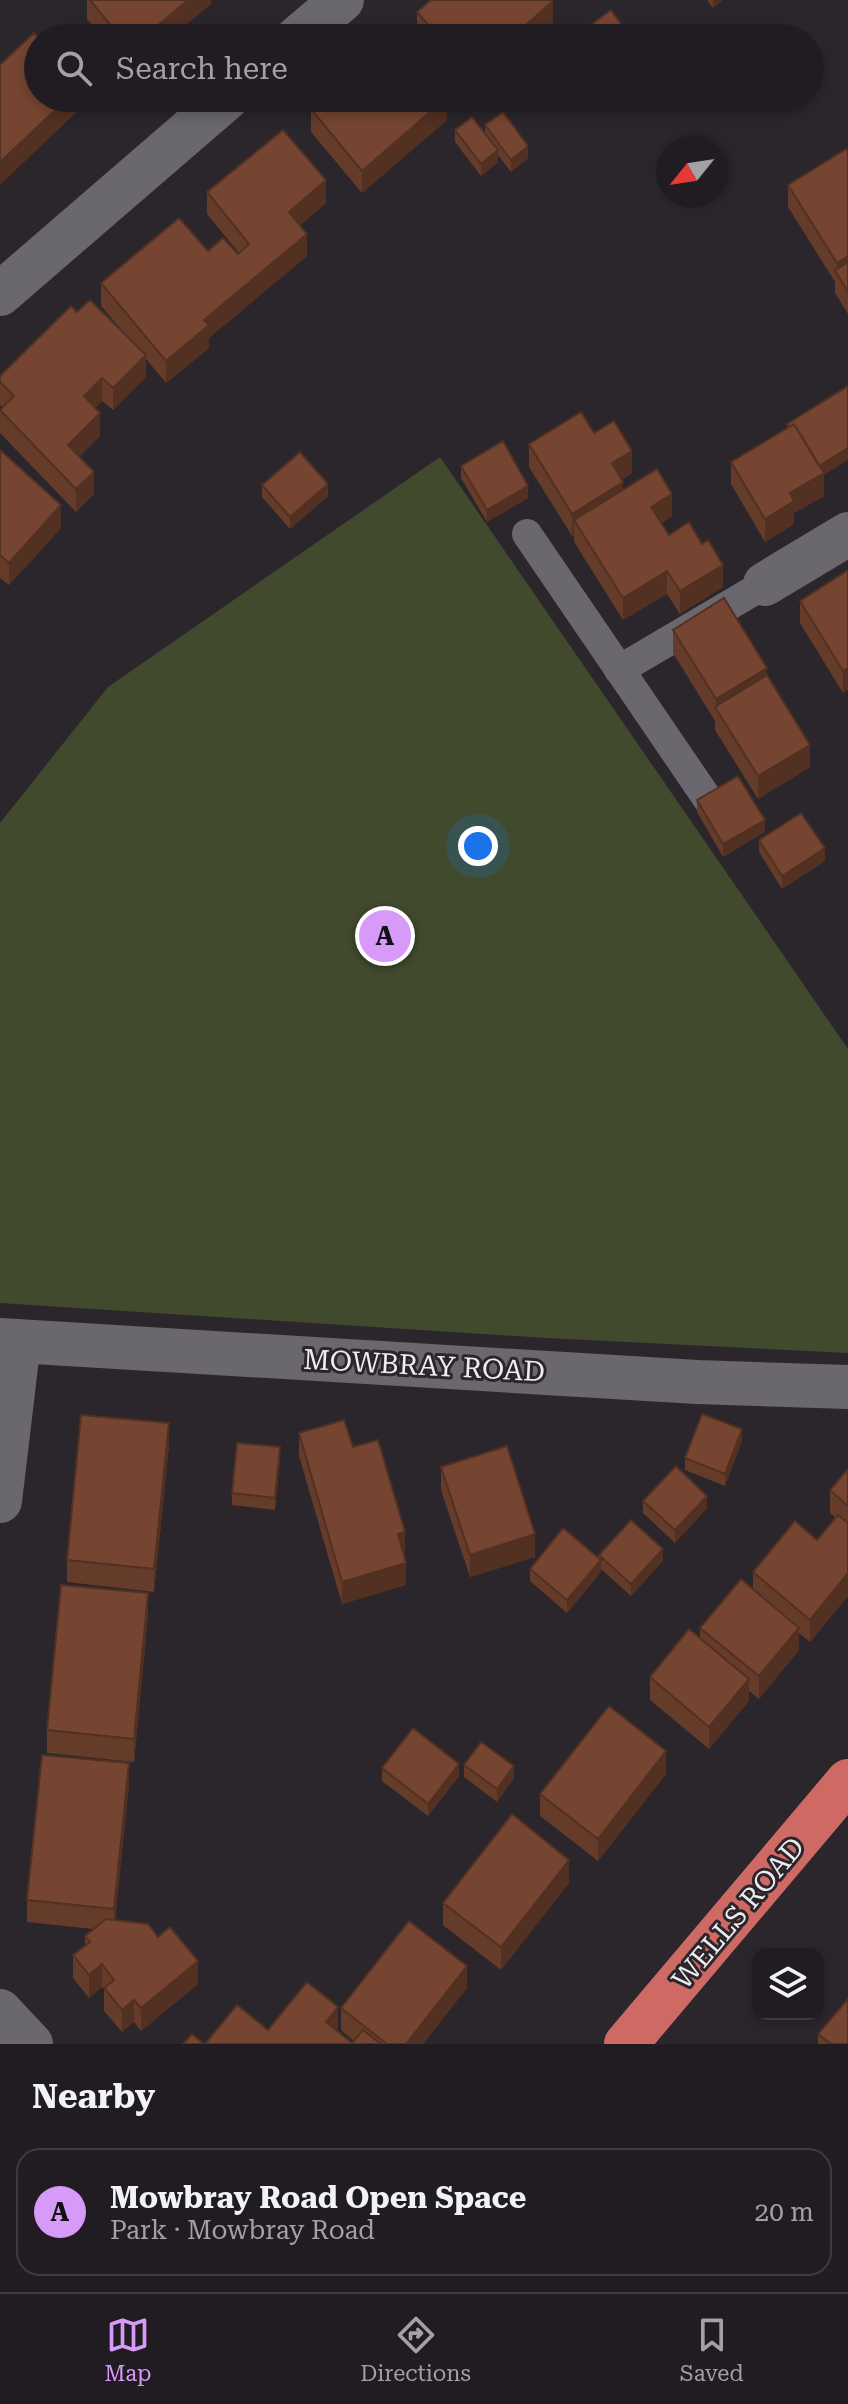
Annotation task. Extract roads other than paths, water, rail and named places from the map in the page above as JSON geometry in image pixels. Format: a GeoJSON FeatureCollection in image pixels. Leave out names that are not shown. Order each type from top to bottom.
{"type":"FeatureCollection","features":[{"type":"Feature","properties":{"kind":"highway","name":"WELLS ROAD"},"geometry":{"type":"LineString","coordinates":[[626,2044],[848,1781]]}},
{"type":"Feature","properties":{"kind":"street"},"geometry":{"type":"LineString","coordinates":[[314,24],[342,0]]}},
{"type":"Feature","properties":{"kind":"street"},"geometry":{"type":"LineString","coordinates":[[0,294],[211,112]]}},
{"type":"Feature","properties":{"kind":"street"},"geometry":{"type":"LineString","coordinates":[[765,584],[848,534]]}},
{"type":"Feature","properties":{"kind":"street"},"geometry":{"type":"LineString","coordinates":[[0,1501],[10,1340]]}},
{"type":"Feature","properties":{"kind":"street","name":"MOWBRAY ROAD"},"geometry":{"type":"LineString","coordinates":[[10,1340],[681,1381],[848,1387]]}},
{"type":"Feature","properties":{"kind":"street"},"geometry":{"type":"LineString","coordinates":[[0,2011],[31,2044]]}},
{"type":"Feature","properties":{"kind":"lane"},"geometry":{"type":"LineString","coordinates":[[527,534],[709,801]]}},
{"type":"Feature","properties":{"kind":"lane"},"geometry":{"type":"LineString","coordinates":[[619,670],[765,584]]}},
{"type":"Feature","properties":{"kind":"place","name":"Mowbray Road Open Space"},"geometry":{"type":"Point","coordinates":[385,936]}}]}
